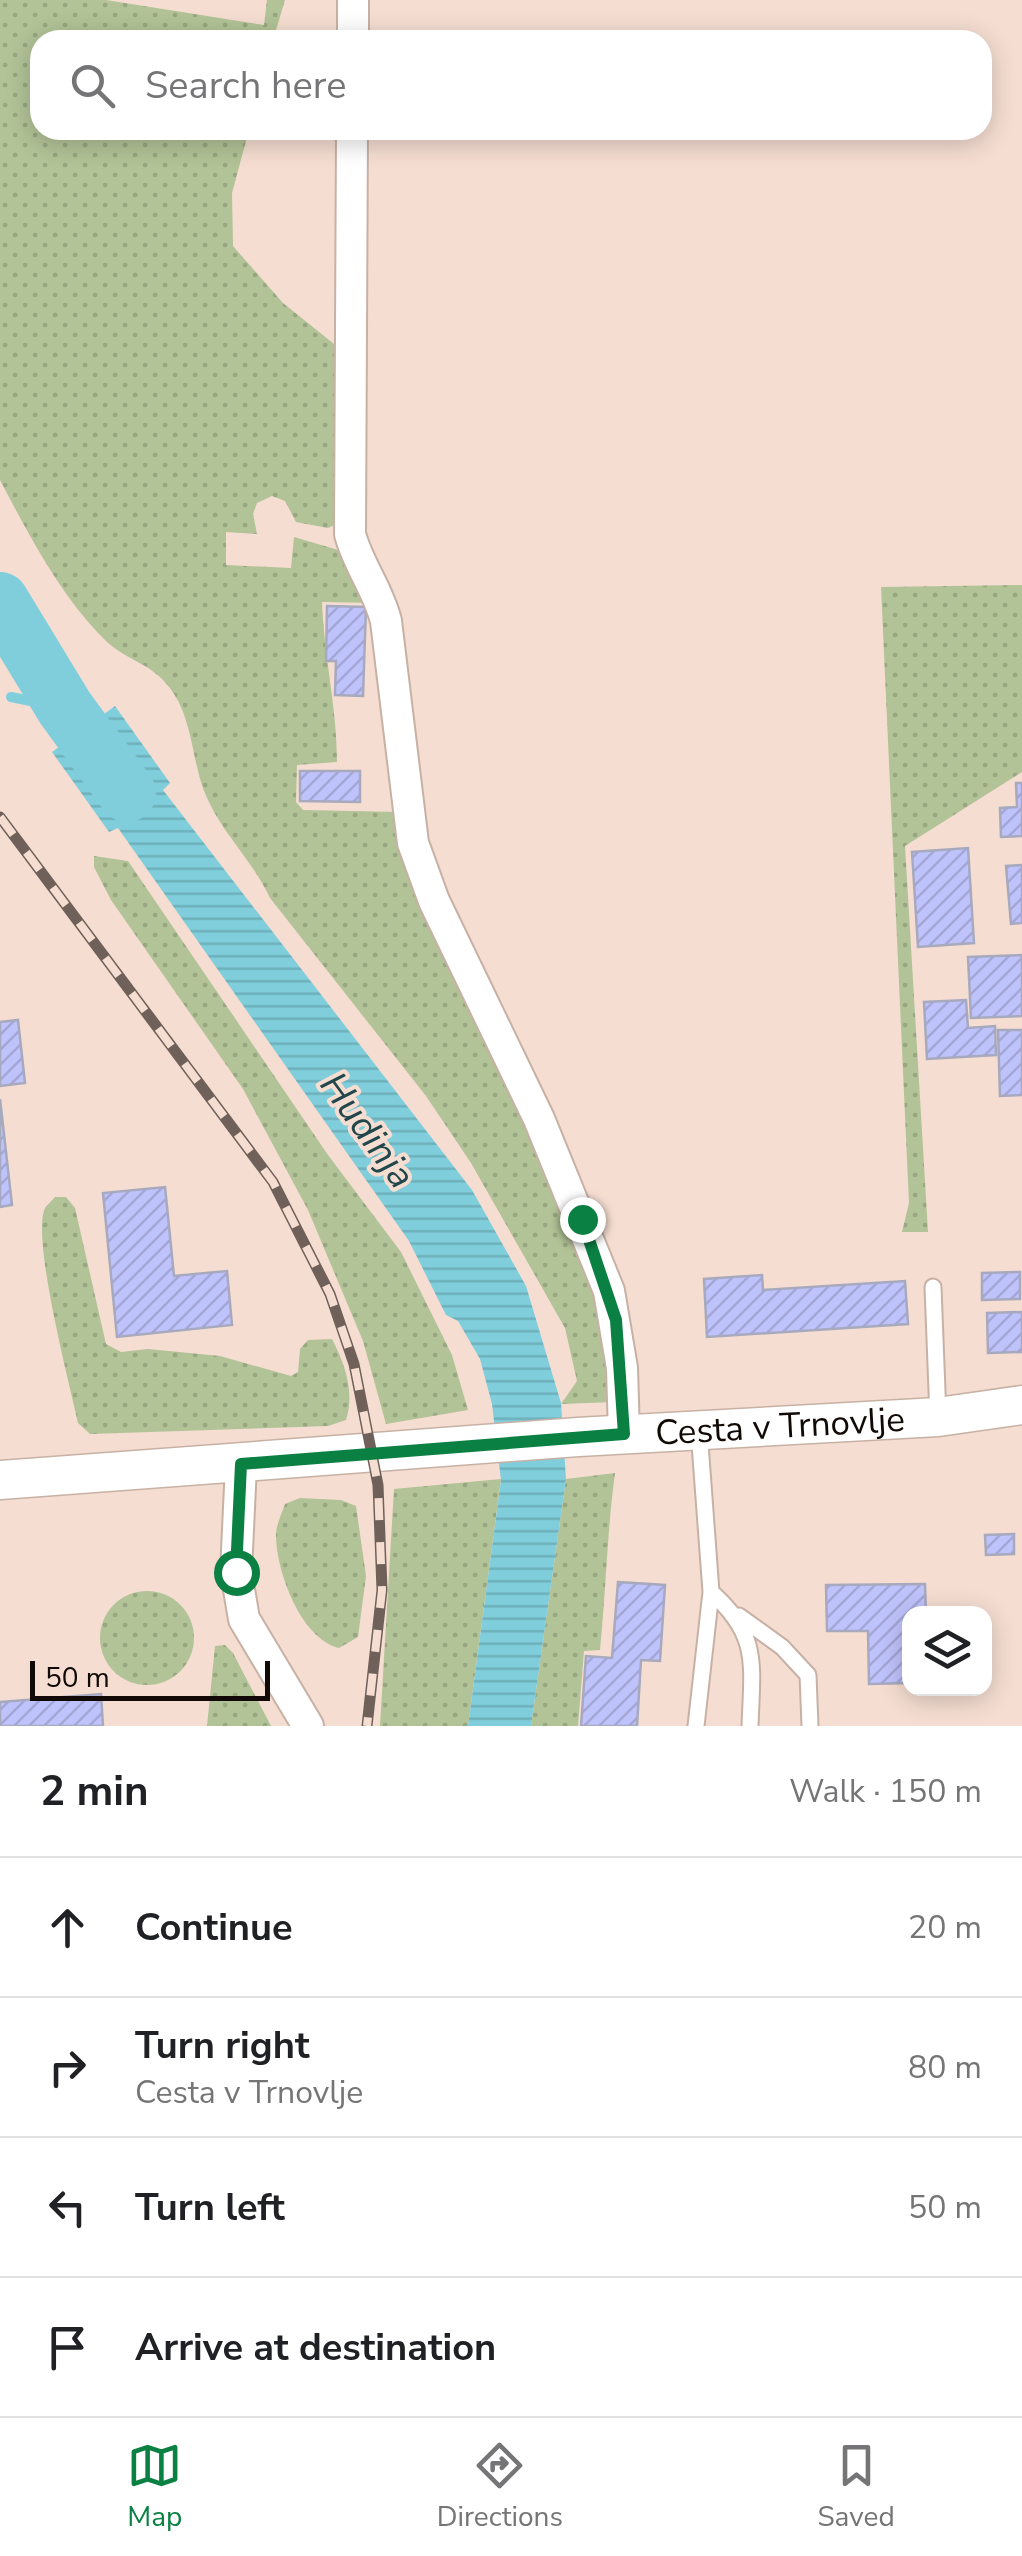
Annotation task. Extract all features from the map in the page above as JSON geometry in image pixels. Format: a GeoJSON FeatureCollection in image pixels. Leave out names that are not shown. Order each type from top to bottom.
{"type":"FeatureCollection","features":[{"type":"Feature","properties":{"kind":"street"},"geometry":{"type":"LineString","coordinates":[[352,30],[353,0]]}},
{"type":"Feature","properties":{"kind":"street"},"geometry":{"type":"LineString","coordinates":[[352,140],[350,534],[356,556],[378,593],[386,621],[413,843],[434,901],[546,1136],[609,1291],[622,1368],[624,1434]]}},
{"type":"Feature","properties":{"kind":"street","name":"Cesta v Trnovlje"},"geometry":{"type":"LineString","coordinates":[[0,1480],[578,1437],[938,1417],[1022,1405]]}},
{"type":"Feature","properties":{"kind":"street"},"geometry":{"type":"LineString","coordinates":[[241,1464],[236,1572],[244,1619],[308,1726]]}},
{"type":"Feature","properties":{"kind":"lane"},"geometry":{"type":"LineString","coordinates":[[933,1286],[938,1417]]}},
{"type":"Feature","properties":{"kind":"lane"},"geometry":{"type":"LineString","coordinates":[[696,1726],[711,1592],[699,1430]]}},
{"type":"Feature","properties":{"kind":"lane"},"geometry":{"type":"LineString","coordinates":[[711,1592],[782,1648],[808,1675],[810,1726]]}},
{"type":"Feature","properties":{"kind":"lane"},"geometry":{"type":"LineString","coordinates":[[739,1616],[753,1654],[750,1726]]}},
{"type":"Feature","properties":{"kind":"green space"},"geometry":{"type":"Polygon","coordinates":[[[0,0],[106,0],[264,25],[267,0],[285,0],[276,30],[30,30],[30,140],[246,140],[232,193],[233,246],[283,303],[339,348],[341,522],[328,528],[296,522],[285,501],[272,496],[257,503],[253,514],[257,534],[226,532],[226,565],[291,568],[294,537],[345,552],[376,603],[322,602],[337,762],[297,765],[296,802],[303,810],[401,812],[608,1321],[614,1402],[561,1404],[577,1381],[565,1328],[471,1163],[426,1096],[270,898],[223,826],[203,789],[186,719],[174,694],[158,675],[113,647],[88,622],[46,564],[0,480],[0,0]]]}},
{"type":"Feature","properties":{"kind":"green space"},"geometry":{"type":"Polygon","coordinates":[[[1022,585],[1022,772],[905,846],[928,1232],[902,1232],[909,1203],[881,587],[1022,585]]]}},
{"type":"Feature","properties":{"kind":"green space"},"geometry":{"type":"Polygon","coordinates":[[[94,856],[128,861],[328,1155],[401,1252],[452,1355],[468,1410],[386,1424],[363,1341],[308,1210],[243,1089],[111,900],[94,867],[94,856]]]}},
{"type":"Feature","properties":{"kind":"green space"},"geometry":{"type":"Polygon","coordinates":[[[55,1197],[66,1197],[75,1208],[106,1344],[121,1352],[148,1349],[220,1356],[291,1376],[298,1372],[300,1349],[308,1340],[332,1339],[347,1379],[346,1420],[328,1426],[90,1434],[78,1423],[47,1279],[42,1224],[45,1208],[55,1197]]]}},
{"type":"Feature","properties":{"kind":"green space"},"geometry":{"type":"Polygon","coordinates":[[[615,1473],[600,1650],[584,1651],[578,1726],[531,1726],[566,1479],[615,1473]]]}},
{"type":"Feature","properties":{"kind":"green space"},"geometry":{"type":"Polygon","coordinates":[[[501,1479],[468,1726],[380,1726],[394,1489],[501,1479]]]}},
{"type":"Feature","properties":{"kind":"green space"},"geometry":{"type":"Polygon","coordinates":[[[300,1498],[341,1500],[356,1506],[366,1576],[358,1637],[339,1648],[325,1642],[302,1618],[280,1567],[278,1523],[285,1504],[300,1498]]]}},
{"type":"Feature","properties":{"kind":"green space"},"geometry":{"type":"Polygon","coordinates":[[[147,1591],[165,1594],[180,1605],[191,1620],[191,1656],[180,1671],[165,1682],[147,1685],[129,1682],[114,1671],[103,1656],[100,1638],[103,1620],[114,1605],[129,1594],[147,1591]]]}},
{"type":"Feature","properties":{"kind":"green space"},"geometry":{"type":"Polygon","coordinates":[[[225,1645],[233,1653],[271,1726],[207,1726],[215,1646],[225,1645]]]}},
{"type":"Feature","properties":{"kind":"water"},"geometry":{"type":"Polygon","coordinates":[[[115,706],[170,783],[163,790],[472,1190],[526,1286],[561,1403],[566,1479],[531,1726],[468,1726],[501,1480],[492,1404],[480,1359],[458,1321],[446,1315],[409,1241],[118,828],[109,832],[52,752],[115,706]]]}},
{"type":"Feature","properties":{"kind":"building"},"geometry":{"type":"Polygon","coordinates":[[[327,606],[366,607],[363,696],[335,695],[336,661],[326,661],[327,606]]]}},
{"type":"Feature","properties":{"kind":"building"},"geometry":{"type":"Polygon","coordinates":[[[300,771],[360,771],[360,802],[300,801],[300,771]]]}},
{"type":"Feature","properties":{"kind":"building"},"geometry":{"type":"Polygon","coordinates":[[[1016,783],[1022,783],[1022,836],[1001,837],[1000,808],[1017,807],[1016,783]]]}},
{"type":"Feature","properties":{"kind":"building"},"geometry":{"type":"Polygon","coordinates":[[[968,848],[974,943],[918,947],[912,852],[968,848]]]}},
{"type":"Feature","properties":{"kind":"building"},"geometry":{"type":"Polygon","coordinates":[[[1022,865],[1022,923],[1011,924],[1006,866],[1022,865]]]}},
{"type":"Feature","properties":{"kind":"building"},"geometry":{"type":"Polygon","coordinates":[[[1022,955],[1022,1016],[971,1018],[968,957],[1022,955]]]}},
{"type":"Feature","properties":{"kind":"building"},"geometry":{"type":"Polygon","coordinates":[[[966,1000],[968,1028],[995,1026],[996,1055],[927,1059],[924,1002],[966,1000]]]}},
{"type":"Feature","properties":{"kind":"building"},"geometry":{"type":"Polygon","coordinates":[[[18,1020],[25,1083],[0,1086],[0,1022],[18,1020]]]}},
{"type":"Feature","properties":{"kind":"building"},"geometry":{"type":"Polygon","coordinates":[[[998,1030],[1022,1030],[1022,1095],[1000,1096],[998,1030]]]}},
{"type":"Feature","properties":{"kind":"building"},"geometry":{"type":"Polygon","coordinates":[[[0,1099],[12,1205],[0,1207],[0,1099]]]}},
{"type":"Feature","properties":{"kind":"building"},"geometry":{"type":"Polygon","coordinates":[[[165,1187],[174,1276],[227,1271],[232,1325],[117,1337],[103,1193],[165,1187]]]}},
{"type":"Feature","properties":{"kind":"building"},"geometry":{"type":"Polygon","coordinates":[[[1020,1272],[1020,1299],[982,1300],[982,1273],[1020,1272]]]}},
{"type":"Feature","properties":{"kind":"building"},"geometry":{"type":"Polygon","coordinates":[[[762,1275],[763,1290],[905,1281],[908,1324],[707,1337],[704,1279],[762,1275]]]}},
{"type":"Feature","properties":{"kind":"building"},"geometry":{"type":"Polygon","coordinates":[[[1022,1312],[1022,1352],[988,1353],[987,1313],[1022,1312]]]}},
{"type":"Feature","properties":{"kind":"building"},"geometry":{"type":"Polygon","coordinates":[[[1014,1534],[1014,1554],[986,1555],[985,1535],[1014,1534]]]}},
{"type":"Feature","properties":{"kind":"building"},"geometry":{"type":"Polygon","coordinates":[[[618,1582],[665,1585],[660,1661],[641,1660],[637,1726],[581,1726],[586,1656],[612,1658],[618,1582]]]}},
{"type":"Feature","properties":{"kind":"building"},"geometry":{"type":"Polygon","coordinates":[[[925,1584],[926,1606],[902,1606],[902,1683],[869,1684],[868,1631],[827,1631],[826,1585],[925,1584]]]}},
{"type":"Feature","properties":{"kind":"building"},"geometry":{"type":"Polygon","coordinates":[[[101,1694],[103,1726],[0,1726],[0,1702],[101,1694]]]}},
{"type":"Feature","properties":{"kind":"waterway","name":"Hudinja"},"geometry":{"type":"LineString","coordinates":[[0,601],[65,708],[127,793]]}},
{"type":"Feature","properties":{"kind":"waterway"},"geometry":{"type":"LineString","coordinates":[[11,697],[65,708]]}},
{"type":"Feature","properties":{"kind":"railway"},"geometry":{"type":"LineString","coordinates":[[0,817],[273,1182],[330,1294],[354,1364],[378,1485],[382,1590],[367,1726]]}},
{"type":"Feature","properties":{"kind":"route"},"geometry":{"type":"LineString","coordinates":[[236,1572],[241,1464],[624,1434],[616,1320],[582,1219]]}}]}
